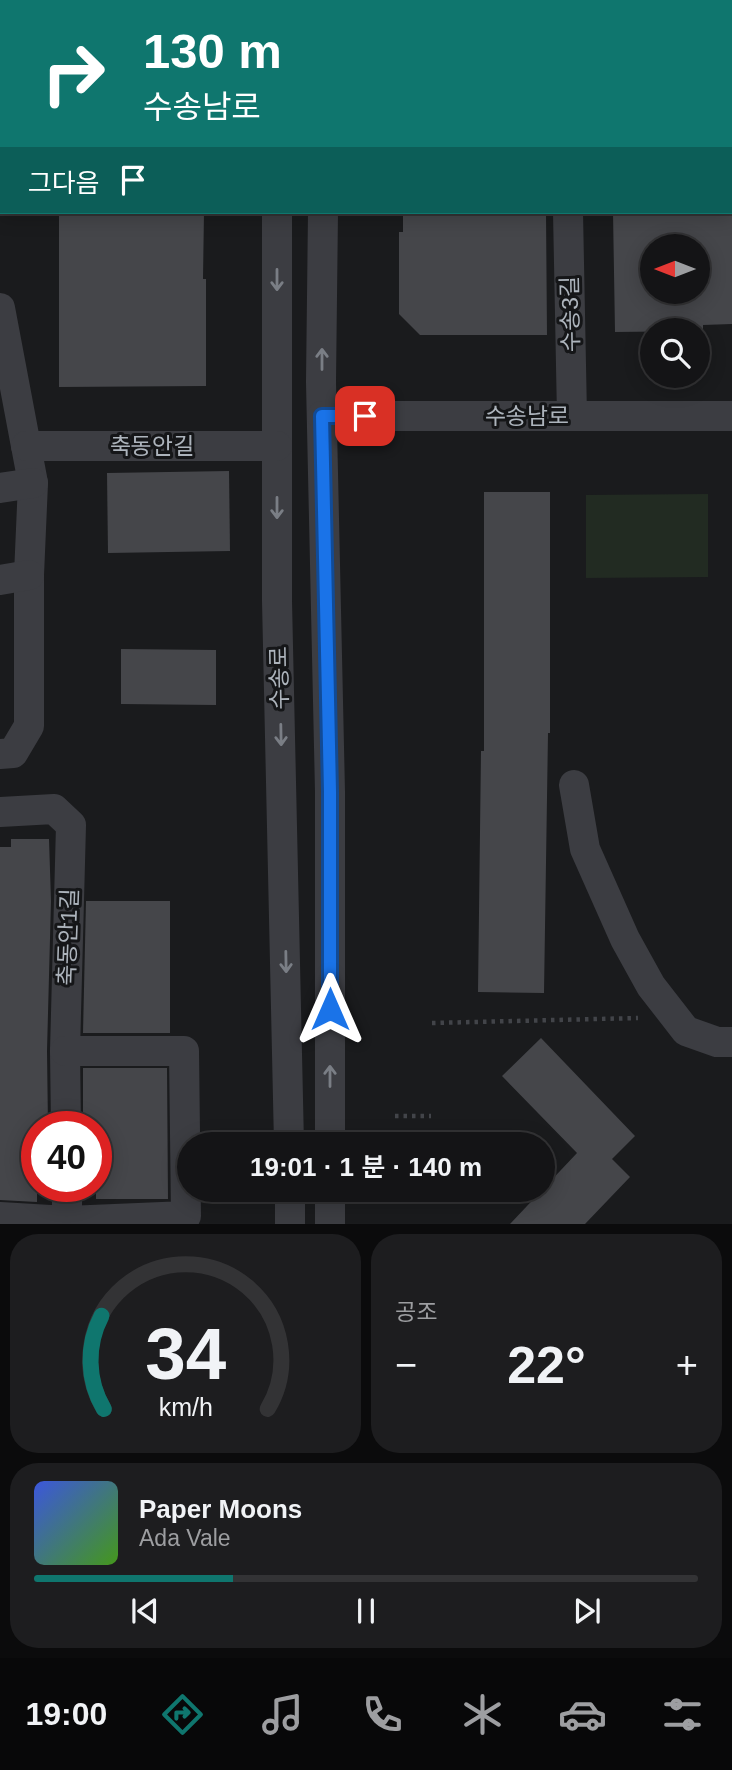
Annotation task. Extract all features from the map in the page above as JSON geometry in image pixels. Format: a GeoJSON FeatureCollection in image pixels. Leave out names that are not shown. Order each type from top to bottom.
{"type":"FeatureCollection","features":[{"type":"Feature","properties":{"kind":"street","name":"수송로"},"geometry":{"type":"LineString","coordinates":[[277,214],[277,601],[289,1132]]}},
{"type":"Feature","properties":{"kind":"street"},"geometry":{"type":"LineString","coordinates":[[323,214],[322,416],[330,792],[330,1132]]}},
{"type":"Feature","properties":{"kind":"street","name":"수송3길"},"geometry":{"type":"LineString","coordinates":[[568,214],[572,416]]}},
{"type":"Feature","properties":{"kind":"street"},"geometry":{"type":"LineString","coordinates":[[0,307],[33,483],[29,575],[29,726],[13,753],[0,754]]}},
{"type":"Feature","properties":{"kind":"street","name":"수송남로"},"geometry":{"type":"LineString","coordinates":[[322,416],[732,416]]}},
{"type":"Feature","properties":{"kind":"street","name":"축동안길"},"geometry":{"type":"LineString","coordinates":[[26,446],[277,446]]}},
{"type":"Feature","properties":{"kind":"street"},"geometry":{"type":"LineString","coordinates":[[0,488],[33,483]]}},
{"type":"Feature","properties":{"kind":"street"},"geometry":{"type":"LineString","coordinates":[[0,580],[29,575]]}},
{"type":"Feature","properties":{"kind":"street"},"geometry":{"type":"LineString","coordinates":[[574,785],[585,849],[625,939],[651,986],[685,1031],[717,1042],[732,1042]]}},
{"type":"Feature","properties":{"kind":"street","name":"축동안1길"},"geometry":{"type":"LineString","coordinates":[[0,812],[54,810],[71,825],[66,1111]]}},
{"type":"Feature","properties":{"kind":"street"},"geometry":{"type":"LineString","coordinates":[[0,1217],[67,1223],[186,1216],[184,1051],[65,1051]]}},
{"type":"Feature","properties":{"kind":"street"},"geometry":{"type":"LineString","coordinates":[[67,1202],[67,1223]]}},
{"type":"Feature","properties":{"kind":"street"},"geometry":{"type":"LineString","coordinates":[[290,1202],[290,1224]]}},
{"type":"Feature","properties":{"kind":"street"},"geometry":{"type":"LineString","coordinates":[[330,1202],[330,1224]]}},
{"type":"Feature","properties":{"kind":"path"},"geometry":{"type":"LineString","coordinates":[[432,1023],[646,1018]]}},
{"type":"Feature","properties":{"kind":"path"},"geometry":{"type":"LineString","coordinates":[[395,1116],[431,1116]]}},
{"type":"Feature","properties":{"kind":"shaded area"},"geometry":{"type":"Polygon","coordinates":[[[708,494],[708,577],[586,578],[586,495],[708,494]]]}},
{"type":"Feature","properties":{"kind":"building"},"geometry":{"type":"Polygon","coordinates":[[[59,214],[204,214],[206,386],[59,387],[59,214]]]}},
{"type":"Feature","properties":{"kind":"building"},"geometry":{"type":"Polygon","coordinates":[[[403,214],[546,214],[547,335],[420,335],[399,314],[399,232],[403,232],[403,214]]]}},
{"type":"Feature","properties":{"kind":"building"},"geometry":{"type":"Polygon","coordinates":[[[613,214],[732,214],[732,324],[710,325],[710,318],[640,318],[640,332],[615,332],[613,214]]]}},
{"type":"Feature","properties":{"kind":"building"},"geometry":{"type":"Polygon","coordinates":[[[229,471],[230,551],[108,553],[107,473],[229,471]]]}},
{"type":"Feature","properties":{"kind":"building"},"geometry":{"type":"Polygon","coordinates":[[[484,492],[550,492],[550,733],[544,993],[478,992],[481,751],[484,751],[484,492]]]}},
{"type":"Feature","properties":{"kind":"building"},"geometry":{"type":"Polygon","coordinates":[[[121,649],[216,650],[216,705],[121,704],[121,649]]]}},
{"type":"Feature","properties":{"kind":"building"},"geometry":{"type":"Polygon","coordinates":[[[11,839],[49,839],[51,901],[48,1111],[21,1111],[21,1201],[0,1200],[0,847],[11,847],[11,839]]]}},
{"type":"Feature","properties":{"kind":"building"},"geometry":{"type":"Polygon","coordinates":[[[86,901],[170,901],[170,1033],[83,1033],[86,901]]]}},
{"type":"Feature","properties":{"kind":"building"},"geometry":{"type":"Polygon","coordinates":[[[541,1038],[635,1136],[612,1159],[630,1177],[585,1224],[510,1224],[531,1202],[555,1202],[555,1176],[577,1153],[502,1076],[541,1038]]]}},
{"type":"Feature","properties":{"kind":"building"},"geometry":{"type":"Polygon","coordinates":[[[83,1068],[167,1068],[168,1199],[112,1199],[112,1111],[83,1111],[83,1068]]]}},
{"type":"Feature","properties":{"kind":"route"},"geometry":{"type":"LineString","coordinates":[[330,1009],[330,792],[322,416],[365,416]]}}]}
